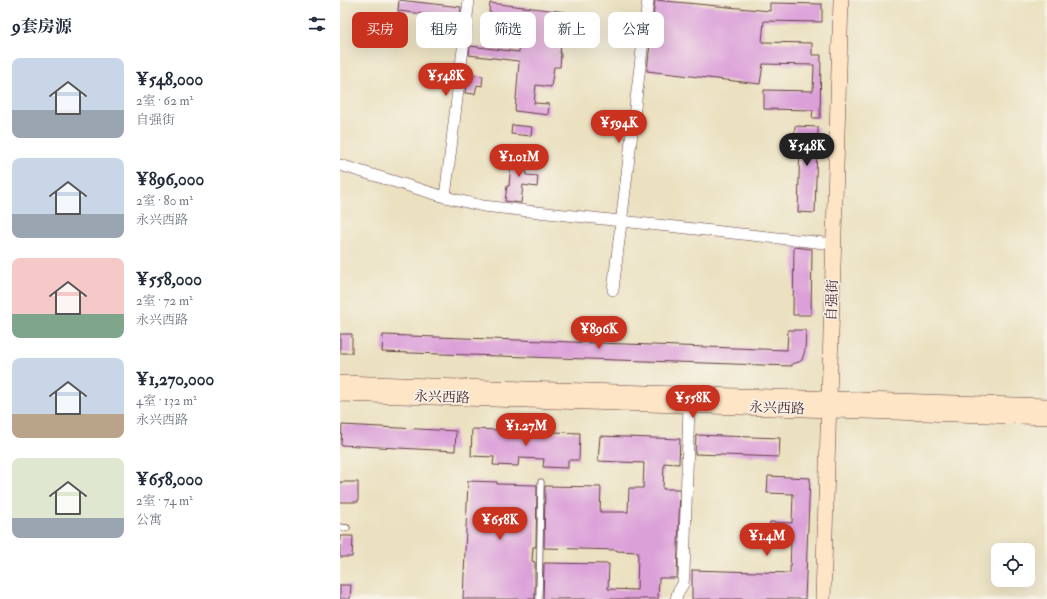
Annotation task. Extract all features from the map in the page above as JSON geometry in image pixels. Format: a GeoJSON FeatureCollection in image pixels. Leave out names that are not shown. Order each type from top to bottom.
{"type":"FeatureCollection","features":[{"type":"Feature","properties":{"kind":"main road","name":"自强街"},"geometry":{"type":"LineString","coordinates":[[823,599],[841,0]]}},
{"type":"Feature","properties":{"kind":"main road","name":"永兴西路"},"geometry":{"type":"LineString","coordinates":[[340,383],[829,405],[1047,417]]}},
{"type":"Feature","properties":{"kind":"main road","name":"永兴西路"},"geometry":{"type":"LineString","coordinates":[[340,394],[689,405],[1047,406]]}},
{"type":"Feature","properties":{"kind":"street"},"geometry":{"type":"LineString","coordinates":[[445,197],[469,0]]}},
{"type":"Feature","properties":{"kind":"street"},"geometry":{"type":"LineString","coordinates":[[614,290],[648,0]]}},
{"type":"Feature","properties":{"kind":"street"},"geometry":{"type":"LineString","coordinates":[[340,166],[445,197],[483,206],[834,244]]}},
{"type":"Feature","properties":{"kind":"street"},"geometry":{"type":"LineString","coordinates":[[676,599],[683,584],[684,574],[689,405]]}},
{"type":"Feature","properties":{"kind":"lane"},"geometry":{"type":"LineString","coordinates":[[539,599],[541,482]]}},
{"type":"Feature","properties":{"kind":"lane"},"geometry":{"type":"LineString","coordinates":[[340,527],[348,528]]}},
{"type":"Feature","properties":{"kind":"building"},"geometry":{"type":"Polygon","coordinates":[[[399,0],[461,7],[461,12],[416,13],[398,11],[399,0]]]}},
{"type":"Feature","properties":{"kind":"building"},"geometry":{"type":"Polygon","coordinates":[[[655,0],[770,11],[770,3],[822,4],[822,22],[764,21],[762,42],[812,43],[812,55],[821,55],[820,118],[812,118],[813,110],[764,109],[764,90],[813,91],[814,65],[763,64],[760,84],[647,71],[650,48],[664,48],[664,12],[654,12],[655,0]]]}},
{"type":"Feature","properties":{"kind":"building"},"geometry":{"type":"Polygon","coordinates":[[[490,3],[566,12],[544,12],[544,48],[561,48],[561,54],[560,67],[554,67],[551,87],[536,85],[534,103],[549,104],[548,115],[515,111],[518,61],[469,55],[470,48],[472,48],[472,46],[519,52],[520,48],[536,48],[536,12],[489,12],[490,3]]]}},
{"type":"Feature","properties":{"kind":"building"},"geometry":{"type":"Polygon","coordinates":[[[467,74],[483,76],[482,86],[477,85],[475,94],[465,93],[467,74]]]}},
{"type":"Feature","properties":{"kind":"building"},"geometry":{"type":"Polygon","coordinates":[[[512,125],[532,127],[531,136],[511,134],[512,125]]]}},
{"type":"Feature","properties":{"kind":"building"},"geometry":{"type":"Polygon","coordinates":[[[795,126],[818,127],[815,213],[798,212],[800,144],[794,144],[795,126]]]}},
{"type":"Feature","properties":{"kind":"building"},"geometry":{"type":"Polygon","coordinates":[[[510,153],[528,155],[526,175],[538,176],[537,187],[523,185],[521,203],[505,201],[507,186],[509,186],[511,163],[509,163],[510,153]]]}},
{"type":"Feature","properties":{"kind":"building"},"geometry":{"type":"Polygon","coordinates":[[[794,247],[812,249],[811,315],[793,315],[794,247]]]}},
{"type":"Feature","properties":{"kind":"building"},"geometry":{"type":"Polygon","coordinates":[[[788,330],[806,330],[805,350],[802,360],[792,364],[792,366],[382,352],[383,335],[787,350],[788,330]]]}},
{"type":"Feature","properties":{"kind":"building"},"geometry":{"type":"Polygon","coordinates":[[[340,334],[352,334],[352,353],[340,353],[340,334]]]}},
{"type":"Feature","properties":{"kind":"building"},"geometry":{"type":"Polygon","coordinates":[[[342,425],[456,431],[455,451],[341,445],[342,425]]]}},
{"type":"Feature","properties":{"kind":"building"},"geometry":{"type":"Polygon","coordinates":[[[472,429],[580,433],[579,460],[568,460],[568,468],[543,467],[544,459],[519,458],[518,466],[493,465],[494,457],[471,456],[472,429]]]}},
{"type":"Feature","properties":{"kind":"building"},"geometry":{"type":"Polygon","coordinates":[[[696,435],[780,438],[779,457],[695,454],[696,435]]]}},
{"type":"Feature","properties":{"kind":"building"},"geometry":{"type":"Polygon","coordinates":[[[600,436],[680,439],[679,464],[664,463],[663,489],[680,489],[677,578],[659,578],[658,599],[543,599],[544,563],[609,564],[608,589],[637,590],[638,552],[544,548],[545,486],[601,487],[600,512],[628,512],[629,488],[643,488],[644,463],[598,461],[600,436]]]}},
{"type":"Feature","properties":{"kind":"building"},"geometry":{"type":"Polygon","coordinates":[[[768,476],[810,478],[805,599],[692,599],[692,570],[790,573],[791,539],[769,539],[770,522],[792,523],[793,494],[767,493],[768,476]]]}},
{"type":"Feature","properties":{"kind":"building"},"geometry":{"type":"Polygon","coordinates":[[[468,481],[497,482],[497,484],[537,485],[536,547],[533,547],[532,561],[535,562],[535,599],[463,599],[468,481]]]}},
{"type":"Feature","properties":{"kind":"building"},"geometry":{"type":"Polygon","coordinates":[[[340,482],[358,482],[358,502],[340,502],[340,482]]]}},
{"type":"Feature","properties":{"kind":"building"},"geometry":{"type":"Polygon","coordinates":[[[340,536],[353,536],[352,557],[340,557],[340,536]]]}},
{"type":"Feature","properties":{"kind":"building"},"geometry":{"type":"Polygon","coordinates":[[[340,585],[351,585],[350,599],[340,599],[340,585]]]}}]}
